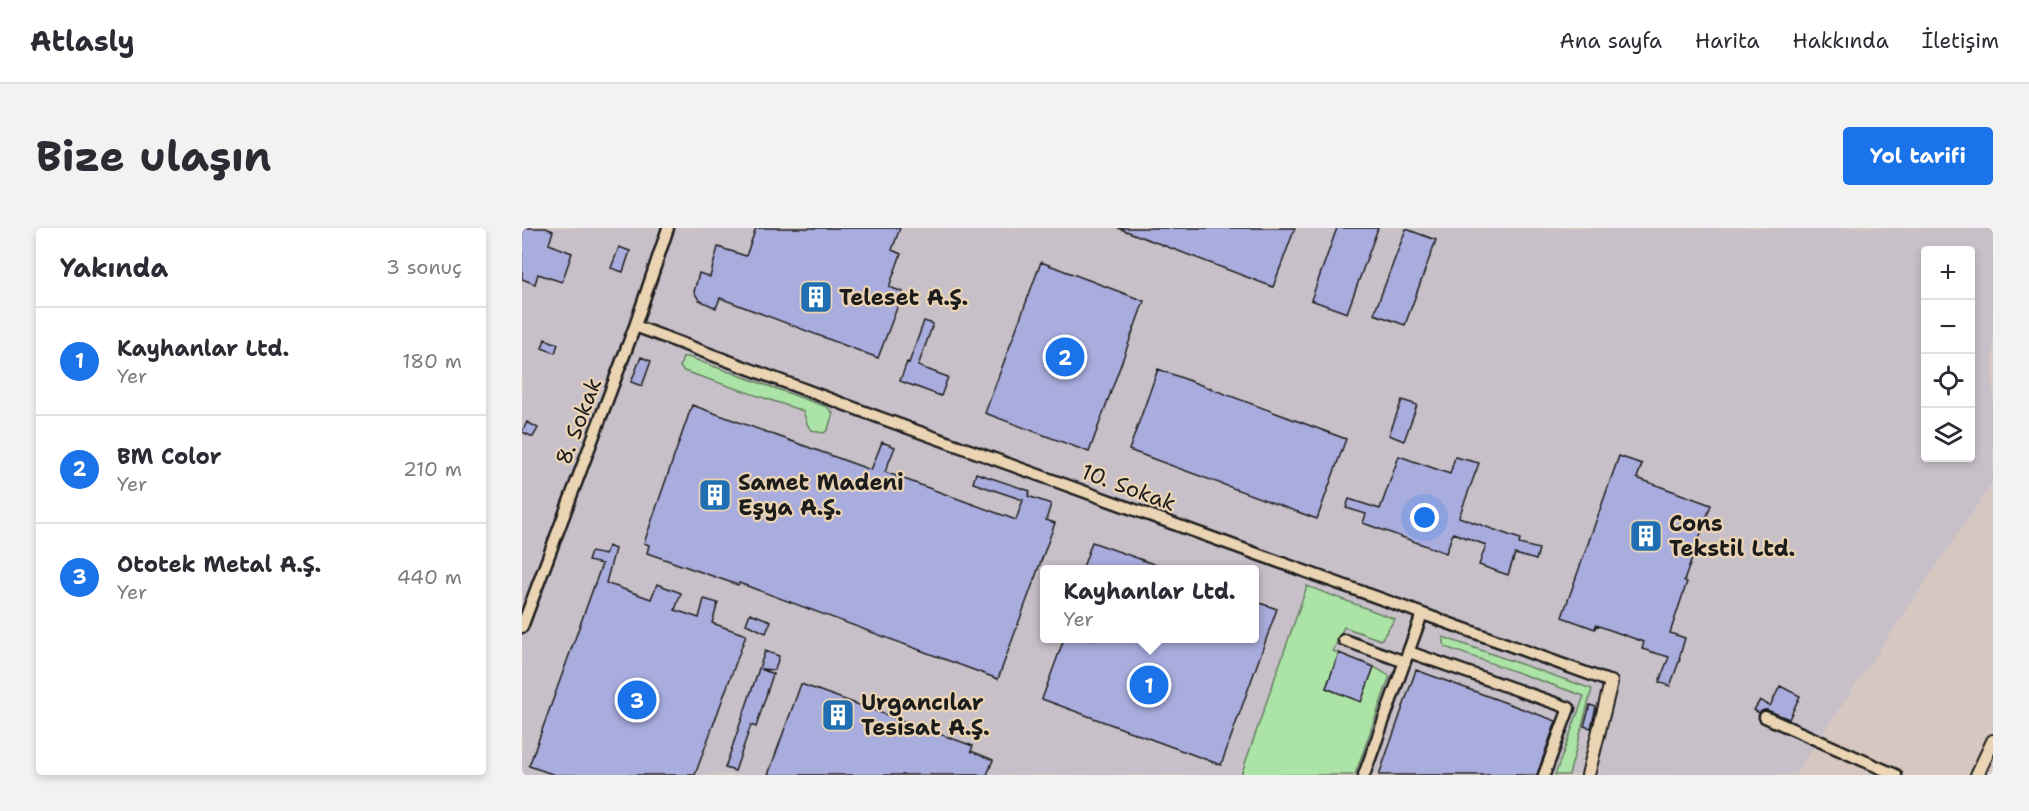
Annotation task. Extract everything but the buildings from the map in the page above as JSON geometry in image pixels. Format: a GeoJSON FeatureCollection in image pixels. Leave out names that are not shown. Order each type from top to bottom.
{"type":"FeatureCollection","features":[{"type":"Feature","properties":{"kind":"street","name":"8. Sokak"},"geometry":{"type":"LineString","coordinates":[[522,627],[635,326],[668,228]]}},
{"type":"Feature","properties":{"kind":"street","name":"10. Sokak"},"geometry":{"type":"LineString","coordinates":[[635,326],[910,429],[1611,682]]}},
{"type":"Feature","properties":{"kind":"street"},"geometry":{"type":"LineString","coordinates":[[1364,775],[1422,614]]}},
{"type":"Feature","properties":{"kind":"street"},"geometry":{"type":"LineString","coordinates":[[1344,640],[1407,657],[1569,708],[1544,775]]}},
{"type":"Feature","properties":{"kind":"street"},"geometry":{"type":"LineString","coordinates":[[1588,775],[1611,682]]}},
{"type":"Feature","properties":{"kind":"street"},"geometry":{"type":"LineString","coordinates":[[1765,717],[1896,775]]}},
{"type":"Feature","properties":{"kind":"street"},"geometry":{"type":"LineString","coordinates":[[1977,775],[1993,741]]}},
{"type":"Feature","properties":{"kind":"shaded area"},"geometry":{"type":"Polygon","coordinates":[[[522,228],[1993,228],[1993,482],[1795,775],[522,775],[522,228]]]}},
{"type":"Feature","properties":{"kind":"green space"},"geometry":{"type":"Polygon","coordinates":[[[683,357],[827,407],[833,413],[828,429],[824,433],[810,429],[803,411],[684,371],[680,367],[683,357]]]}},
{"type":"Feature","properties":{"kind":"green space"},"geometry":{"type":"Polygon","coordinates":[[[1307,586],[1395,619],[1381,640],[1344,627],[1333,651],[1339,653],[1326,688],[1361,701],[1374,667],[1390,676],[1355,775],[1241,775],[1307,586]]]}},
{"type":"Feature","properties":{"kind":"green space"},"geometry":{"type":"Polygon","coordinates":[[[1443,637],[1592,689],[1569,775],[1555,775],[1584,696],[1445,647],[1443,637]]]}},
{"type":"Feature","properties":{"kind":"place","name":"Teleset A.Ş."},"geometry":{"type":"Point","coordinates":[816,297]}},
{"type":"Feature","properties":{"kind":"place","name":"BM Color"},"geometry":{"type":"Point","coordinates":[1065,357]}},
{"type":"Feature","properties":{"kind":"place","name":"Samet Madeni Eşya A.Ş."},"geometry":{"type":"Point","coordinates":[715,495]}},
{"type":"Feature","properties":{"kind":"place","name":"Cons Tekstil Ltd."},"geometry":{"type":"Point","coordinates":[1646,536]}},
{"type":"Feature","properties":{"kind":"place","name":"Kayhanlar Ltd."},"geometry":{"type":"Point","coordinates":[1149,685]}},
{"type":"Feature","properties":{"kind":"place","name":"Ototek Metal A.Ş."},"geometry":{"type":"Point","coordinates":[637,700]}},
{"type":"Feature","properties":{"kind":"place","name":"Urgancılar Tesisat A.Ş."},"geometry":{"type":"Point","coordinates":[838,715]}}]}
